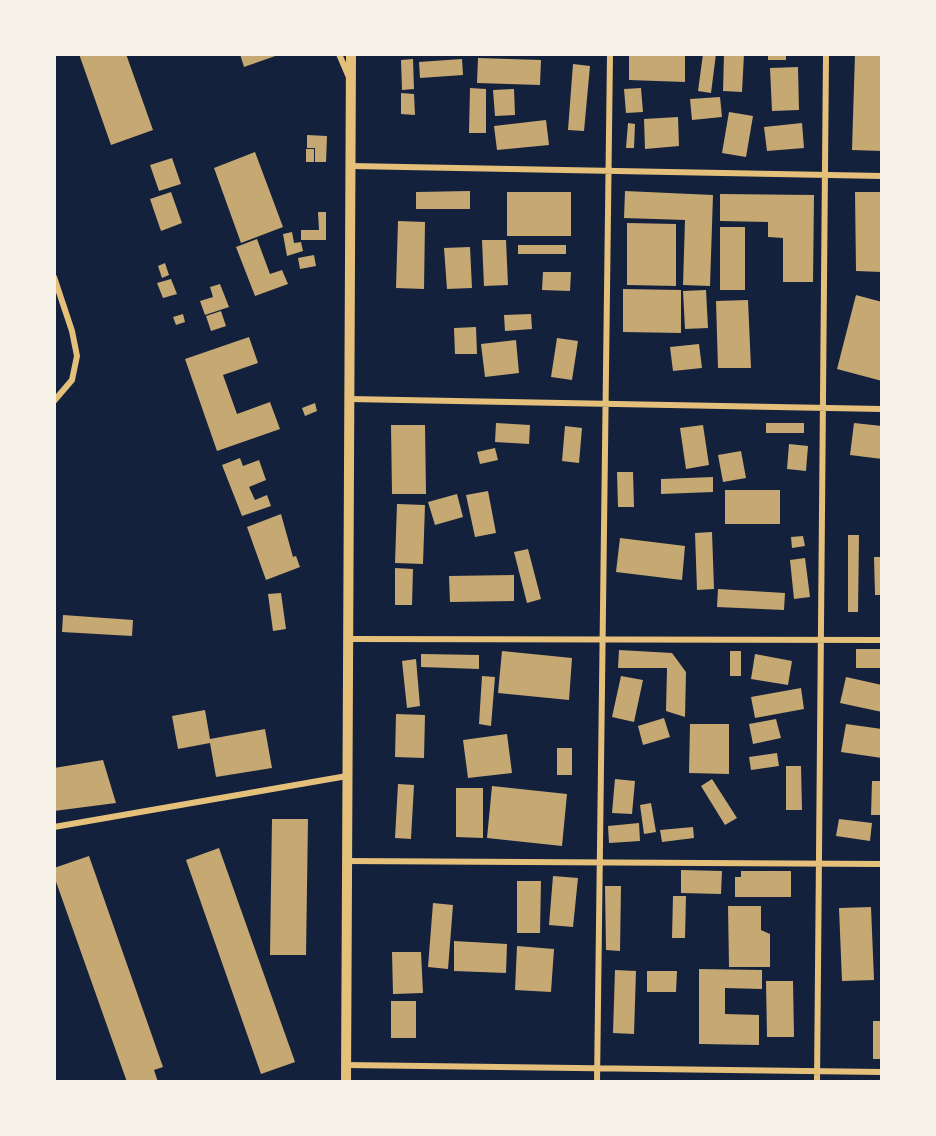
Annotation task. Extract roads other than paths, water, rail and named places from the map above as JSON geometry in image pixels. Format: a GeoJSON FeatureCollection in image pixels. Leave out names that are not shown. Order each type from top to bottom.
{"type":"FeatureCollection","features":[{"type":"Feature","properties":{"kind":"street"},"geometry":{"type":"LineString","coordinates":[[339,54],[351,81]]}},
{"type":"Feature","properties":{"kind":"street"},"geometry":{"type":"LineString","coordinates":[[346,1082],[351,54]]}},
{"type":"Feature","properties":{"kind":"street"},"geometry":{"type":"LineString","coordinates":[[597,1082],[610,54]]}},
{"type":"Feature","properties":{"kind":"street"},"geometry":{"type":"LineString","coordinates":[[817,1082],[822,408],[827,175],[826,54]]}},
{"type":"Feature","properties":{"kind":"street"},"geometry":{"type":"LineString","coordinates":[[351,165],[882,176]]}},
{"type":"Feature","properties":{"kind":"street"},"geometry":{"type":"LineString","coordinates":[[54,277],[72,331],[76,356],[72,380],[54,401]]}},
{"type":"Feature","properties":{"kind":"street"},"geometry":{"type":"LineString","coordinates":[[349,399],[882,409]]}},
{"type":"Feature","properties":{"kind":"street"},"geometry":{"type":"LineString","coordinates":[[348,639],[882,640]]}},
{"type":"Feature","properties":{"kind":"street"},"geometry":{"type":"LineString","coordinates":[[54,827],[347,776]]}},
{"type":"Feature","properties":{"kind":"street"},"geometry":{"type":"LineString","coordinates":[[346,861],[882,864]]}},
{"type":"Feature","properties":{"kind":"street"},"geometry":{"type":"LineString","coordinates":[[345,1065],[882,1072]]}}]}
